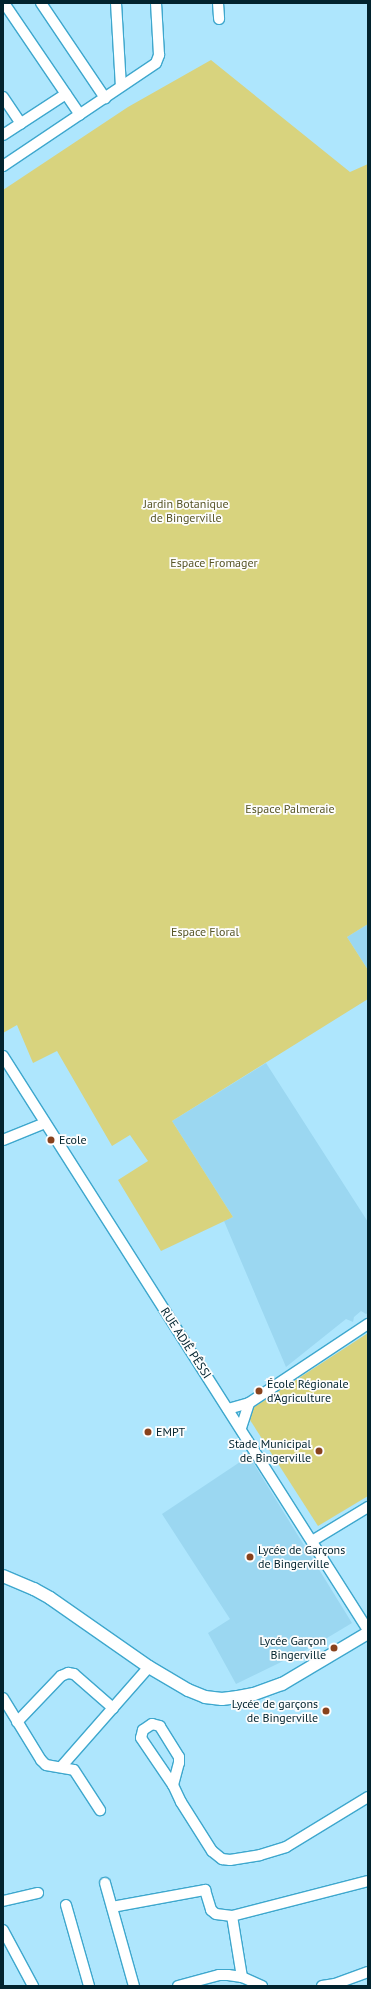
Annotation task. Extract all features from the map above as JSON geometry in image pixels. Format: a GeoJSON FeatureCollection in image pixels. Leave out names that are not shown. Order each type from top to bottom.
{"type":"FeatureCollection","features":[{"type":"Feature","properties":{"kind":"main road"},"geometry":{"type":"LineString","coordinates":[[3,1576],[34,1589],[50,1598],[149,1667],[201,1695],[222,1698],[238,1697],[282,1684],[368,1631]]}},
{"type":"Feature","properties":{"kind":"street"},"geometry":{"type":"LineString","coordinates":[[4,3],[80,115]]}},
{"type":"Feature","properties":{"kind":"street"},"geometry":{"type":"LineString","coordinates":[[41,3],[105,98]]}},
{"type":"Feature","properties":{"kind":"street"},"geometry":{"type":"LineString","coordinates":[[116,3],[121,86]]}},
{"type":"Feature","properties":{"kind":"street"},"geometry":{"type":"LineString","coordinates":[[3,166],[156,63],[159,55],[156,3]]}},
{"type":"Feature","properties":{"kind":"street"},"geometry":{"type":"LineString","coordinates":[[218,3],[219,19]]}},
{"type":"Feature","properties":{"kind":"street"},"geometry":{"type":"LineString","coordinates":[[3,135],[66,94]]}},
{"type":"Feature","properties":{"kind":"street"},"geometry":{"type":"LineString","coordinates":[[3,97],[21,124]]}},
{"type":"Feature","properties":{"kind":"street","name":"RUE ADJÊ PÊSSI"},"geometry":{"type":"LineString","coordinates":[[3,1056],[241,1428],[368,1631]]}},
{"type":"Feature","properties":{"kind":"street"},"geometry":{"type":"LineString","coordinates":[[3,1140],[45,1122]]}},
{"type":"Feature","properties":{"kind":"street"},"geometry":{"type":"LineString","coordinates":[[228,1409],[249,1403],[368,1324]]}},
{"type":"Feature","properties":{"kind":"street"},"geometry":{"type":"LineString","coordinates":[[241,1428],[249,1403]]}},
{"type":"Feature","properties":{"kind":"street"},"geometry":{"type":"LineString","coordinates":[[312,1541],[368,1507]]}},
{"type":"Feature","properties":{"kind":"street"},"geometry":{"type":"LineString","coordinates":[[62,1767],[149,1667]]}},
{"type":"Feature","properties":{"kind":"street"},"geometry":{"type":"LineString","coordinates":[[17,1722],[61,1676],[68,1673],[74,1674],[113,1708]]}},
{"type":"Feature","properties":{"kind":"street"},"geometry":{"type":"LineString","coordinates":[[3,1698],[46,1765],[74,1770],[100,1810]]}},
{"type":"Feature","properties":{"kind":"street"},"geometry":{"type":"LineString","coordinates":[[173,1785],[179,1757],[160,1726],[152,1724],[143,1730],[141,1738],[173,1785],[181,1802],[212,1851],[222,1859],[230,1860],[260,1855],[286,1847],[368,1797]]}},
{"type":"Feature","properties":{"kind":"street"},"geometry":{"type":"LineString","coordinates":[[112,1907],[205,1890],[211,1910],[216,1914],[232,1916],[368,1881]]}},
{"type":"Feature","properties":{"kind":"street"},"geometry":{"type":"LineString","coordinates":[[105,1883],[134,1986]]}},
{"type":"Feature","properties":{"kind":"street"},"geometry":{"type":"LineString","coordinates":[[3,1901],[38,1893]]}},
{"type":"Feature","properties":{"kind":"street"},"geometry":{"type":"LineString","coordinates":[[66,1905],[89,1986]]}},
{"type":"Feature","properties":{"kind":"street"},"geometry":{"type":"LineString","coordinates":[[232,1916],[242,1976]]}},
{"type":"Feature","properties":{"kind":"street"},"geometry":{"type":"LineString","coordinates":[[3,1930],[33,1986]]}},
{"type":"Feature","properties":{"kind":"street"},"geometry":{"type":"LineString","coordinates":[[322,1986],[336,1984],[368,1972]]}},
{"type":"Feature","properties":{"kind":"street"},"geometry":{"type":"LineString","coordinates":[[178,1986],[219,1976],[242,1976],[259,1985]]}},
{"type":"Feature","properties":{"kind":"shaded area"},"geometry":{"type":"Polygon","coordinates":[[[368,924],[368,970],[347,937],[368,924]]]}},
{"type":"Feature","properties":{"kind":"shaded area"},"geometry":{"type":"Polygon","coordinates":[[[266,1063],[368,1222],[368,1313],[366,1314],[361,1311],[354,1317],[353,1322],[346,1319],[286,1367],[224,1221],[233,1217],[172,1121],[266,1063]]]}},
{"type":"Feature","properties":{"kind":"shaded area","name":"Lycée de Garçons de Bingerville"},"geometry":{"type":"Polygon","coordinates":[[[249,1456],[352,1623],[312,1647],[236,1684],[208,1633],[230,1619],[162,1514],[249,1456]]]}},
{"type":"Feature","properties":{"kind":"green space","name":"Jardin Botanique de Bingerville"},"geometry":{"type":"Polygon","coordinates":[[[211,60],[350,172],[368,164],[368,924],[347,937],[368,970],[368,999],[172,1121],[233,1217],[161,1251],[118,1180],[148,1161],[130,1135],[112,1146],[57,1051],[33,1063],[17,1025],[3,1033],[3,190],[128,107],[211,60]]]}},
{"type":"Feature","properties":{"kind":"green space","name":"Stade Municipal de Bingerville"},"geometry":{"type":"Polygon","coordinates":[[[368,1333],[368,1496],[318,1526],[250,1420],[253,1408],[368,1333]]]}},
{"type":"Feature","properties":{"kind":"place","name":"Ecole"},"geometry":{"type":"Point","coordinates":[51,1140]}},
{"type":"Feature","properties":{"kind":"place","name":"École Régionale d’Agriculture"},"geometry":{"type":"Point","coordinates":[259,1391]}},
{"type":"Feature","properties":{"kind":"place","name":"EMPT"},"geometry":{"type":"Point","coordinates":[148,1432]}},
{"type":"Feature","properties":{"kind":"place","name":"Stade Municipal de Bingerville"},"geometry":{"type":"Point","coordinates":[319,1451]}},
{"type":"Feature","properties":{"kind":"place","name":"Lycée de Garçons de Bingerville"},"geometry":{"type":"Point","coordinates":[250,1557]}},
{"type":"Feature","properties":{"kind":"place","name":"Lycée Garçon Bingerville"},"geometry":{"type":"Point","coordinates":[334,1648]}},
{"type":"Feature","properties":{"kind":"place","name":"Lycée de garçons de Bingerville"},"geometry":{"type":"Point","coordinates":[326,1711]}},
{"type":"Feature","properties":{"kind":"park label","name":"Espace Fromager"},"geometry":{"type":"Point","coordinates":[214,563]}},
{"type":"Feature","properties":{"kind":"park label","name":"Espace Palmeraie"},"geometry":{"type":"Point","coordinates":[290,809]}},
{"type":"Feature","properties":{"kind":"park label","name":"Espace Floral"},"geometry":{"type":"Point","coordinates":[205,932]}}]}
